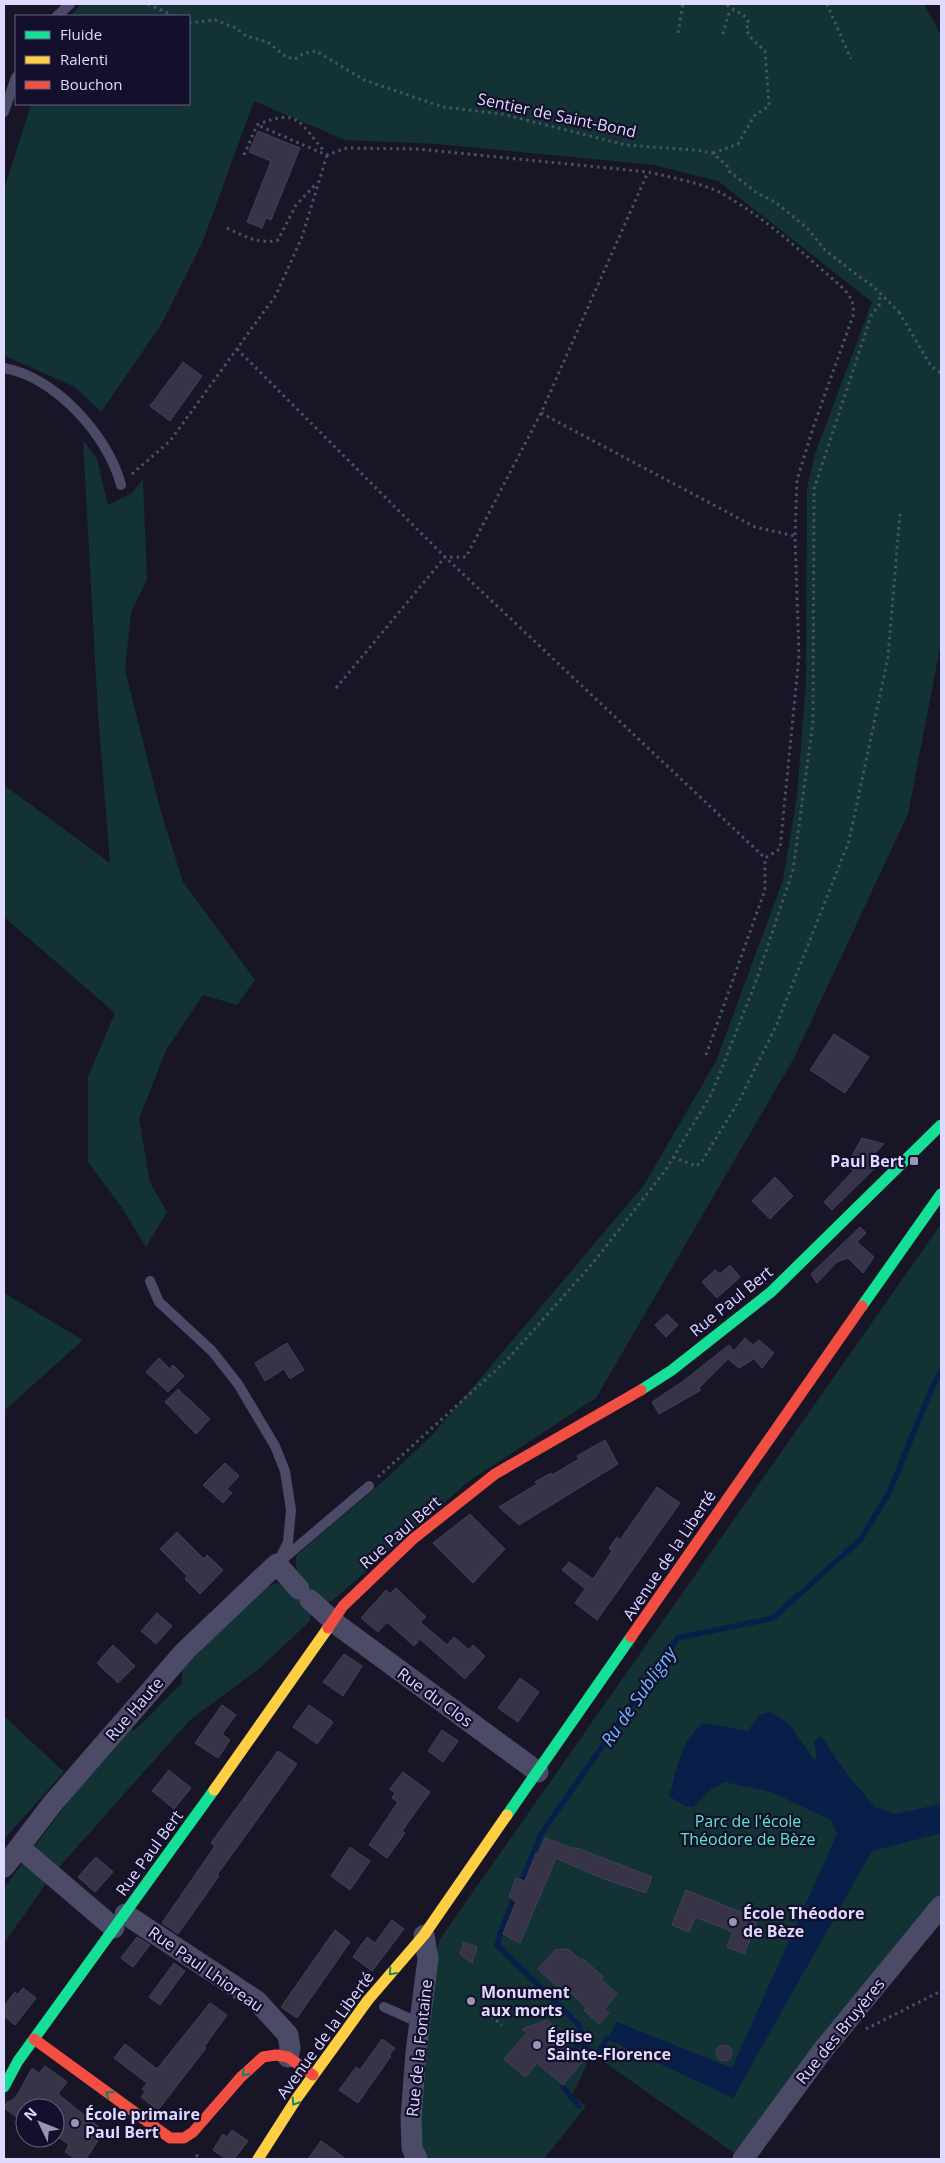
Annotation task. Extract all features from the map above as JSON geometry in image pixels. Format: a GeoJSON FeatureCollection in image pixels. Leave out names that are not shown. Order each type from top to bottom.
{"type":"FeatureCollection","features":[{"type":"Feature","properties":{"kind":"street","name":"Rue Paul Bert"},"geometry":{"type":"LineString","coordinates":[[4,2087],[18,2061],[284,1693],[343,1606],[413,1539],[495,1474],[620,1404],[672,1370],[771,1292],[941,1125]]}},
{"type":"Feature","properties":{"kind":"street","name":"Avenue de la Liberté"},"geometry":{"type":"LineString","coordinates":[[258,2159],[313,2076],[368,2000],[424,1935],[779,1423],[941,1194]]}},
{"type":"Feature","properties":{"kind":"street"},"geometry":{"type":"LineString","coordinates":[[277,1564],[332,1621]]}},
{"type":"Feature","properties":{"kind":"street","name":"Rue Haute"},"geometry":{"type":"LineString","coordinates":[[4,1869],[27,1843],[119,1726],[185,1651],[277,1564]]}},
{"type":"Feature","properties":{"kind":"street","name":"Rue du Clos"},"geometry":{"type":"LineString","coordinates":[[332,1621],[538,1772]]}},
{"type":"Feature","properties":{"kind":"street","name":"Rue Paul Lhioreau"},"geometry":{"type":"LineString","coordinates":[[27,1843],[120,1921],[256,2001],[288,2035],[290,2048],[288,2057]]}},
{"type":"Feature","properties":{"kind":"street","name":"Rue des Bruyères"},"geometry":{"type":"LineString","coordinates":[[743,2159],[823,2050],[941,1906]]}},
{"type":"Feature","properties":{"kind":"street","name":"Avenue de la Liberté"},"geometry":{"type":"LineString","coordinates":[[402,1980],[424,1935]]}},
{"type":"Feature","properties":{"kind":"street","name":"Rue de la Fontaine"},"geometry":{"type":"LineString","coordinates":[[417,2159],[412,2148],[411,2118],[416,2052],[428,1959],[424,1935]]}},
{"type":"Feature","properties":{"kind":"street"},"geometry":{"type":"LineString","coordinates":[[34,2039],[170,2138],[177,2139],[184,2138],[193,2132],[241,2077],[263,2058],[288,2057],[313,2076]]}},
{"type":"Feature","properties":{"kind":"lane"},"geometry":{"type":"LineString","coordinates":[[58,15],[70,4]]}},
{"type":"Feature","properties":{"kind":"lane"},"geometry":{"type":"LineString","coordinates":[[4,112],[15,80]]}},
{"type":"Feature","properties":{"kind":"lane"},"geometry":{"type":"LineString","coordinates":[[4,368],[20,371],[34,378],[68,404],[99,436],[116,469],[120,484]]}},
{"type":"Feature","properties":{"kind":"lane"},"geometry":{"type":"LineString","coordinates":[[150,1281],[159,1302],[212,1351],[238,1384],[275,1446],[285,1471],[291,1510],[288,1542],[277,1564]]}},
{"type":"Feature","properties":{"kind":"lane"},"geometry":{"type":"LineString","coordinates":[[277,1564],[368,1486]]}},
{"type":"Feature","properties":{"kind":"lane"},"geometry":{"type":"LineString","coordinates":[[384,2007],[420,2023]]}},
{"type":"Feature","properties":{"kind":"path"},"geometry":{"type":"LineString","coordinates":[[148,4],[172,15]]}},
{"type":"Feature","properties":{"kind":"path"},"geometry":{"type":"LineString","coordinates":[[678,34],[683,4]]}},
{"type":"Feature","properties":{"kind":"path"},"geometry":{"type":"LineString","coordinates":[[725,4],[746,17],[748,23],[746,30],[752,39],[765,51],[770,103],[769,106],[754,116],[738,144],[713,153],[729,170],[757,194],[782,208],[807,228],[825,250],[873,286],[900,313],[931,366],[941,373]]}},
{"type":"Feature","properties":{"kind":"path"},"geometry":{"type":"LineString","coordinates":[[827,4],[851,59]]}},
{"type":"Feature","properties":{"kind":"path"},"geometry":{"type":"LineString","coordinates":[[723,34],[728,15],[734,10]]}},
{"type":"Feature","properties":{"kind":"path","name":"Sentier de Saint-Bond"},"geometry":{"type":"LineString","coordinates":[[190,23],[215,20],[236,28],[246,36],[268,42],[286,57],[295,59],[304,52],[316,51],[364,80],[443,107],[502,114],[626,144],[713,153]]}},
{"type":"Feature","properties":{"kind":"path"},"geometry":{"type":"LineString","coordinates":[[244,155],[257,125],[278,118],[296,119],[303,124],[327,155]]}},
{"type":"Feature","properties":{"kind":"path"},"geometry":{"type":"LineString","coordinates":[[257,125],[327,155],[347,148],[418,149],[648,172],[720,192],[776,231],[844,289],[852,300],[854,313],[814,424],[797,480],[795,536],[799,656],[780,849],[765,858]]}},
{"type":"Feature","properties":{"kind":"path"},"geometry":{"type":"LineString","coordinates":[[120,484],[170,441],[276,295],[302,237],[327,155]]}},
{"type":"Feature","properties":{"kind":"path"},"geometry":{"type":"LineString","coordinates":[[336,688],[445,558],[466,557],[541,413],[648,172]]}},
{"type":"Feature","properties":{"kind":"path"},"geometry":{"type":"LineString","coordinates":[[227,228],[258,241],[267,243],[278,240],[296,205],[318,182]]}},
{"type":"Feature","properties":{"kind":"path"},"geometry":{"type":"LineString","coordinates":[[368,1486],[506,1360],[592,1264],[665,1171],[712,1093],[755,984],[792,870],[813,722],[814,489],[871,316],[879,305],[880,294]]}},
{"type":"Feature","properties":{"kind":"path"},"geometry":{"type":"LineString","coordinates":[[237,349],[445,558],[765,858],[765,890],[706,1054]]}},
{"type":"Feature","properties":{"kind":"path"},"geometry":{"type":"LineString","coordinates":[[541,413],[755,527],[795,536]]}},
{"type":"Feature","properties":{"kind":"path"},"geometry":{"type":"LineString","coordinates":[[673,1157],[696,1166],[701,1163],[740,1099],[776,1026],[849,841],[888,657],[900,513]]}},
{"type":"Feature","properties":{"kind":"path"},"geometry":{"type":"LineString","coordinates":[[857,2033],[941,1991]]}},
{"type":"Feature","properties":{"kind":"path"},"geometry":{"type":"LineString","coordinates":[[481,2008],[502,2025]]}},
{"type":"Feature","properties":{"kind":"green space"},"geometry":{"type":"Polygon","coordinates":[[[81,4],[924,4],[941,35],[941,643],[908,814],[794,1058],[596,1398],[469,1481],[332,1601],[318,1598],[305,1586],[297,1570],[297,1555],[389,1476],[434,1433],[644,1185],[716,1061],[783,880],[797,796],[806,682],[807,488],[815,454],[872,302],[718,181],[654,165],[438,144],[345,140],[254,101],[203,241],[161,325],[101,412],[75,387],[5,356],[4,190],[31,105],[190,105],[190,15],[71,15],[81,4]]]}},
{"type":"Feature","properties":{"kind":"green space"},"geometry":{"type":"Polygon","coordinates":[[[83,440],[97,459],[108,505],[132,493],[143,479],[147,579],[131,613],[125,670],[161,812],[183,882],[255,980],[237,1005],[203,995],[166,1050],[139,1119],[150,1182],[167,1212],[146,1247],[122,1208],[88,1162],[88,1077],[115,1013],[4,917],[4,785],[110,863],[98,714],[83,440]]]}},
{"type":"Feature","properties":{"kind":"green space","name":"Parc de l'école Théodore de Bèze"},"geometry":{"type":"Polygon","coordinates":[[[941,1224],[941,1893],[734,2153],[604,2062],[579,2038],[587,2065],[572,2095],[586,2106],[544,2159],[426,2159],[421,2146],[420,2115],[434,1958],[440,1939],[941,1224]]]}},
{"type":"Feature","properties":{"kind":"green space"},"geometry":{"type":"Polygon","coordinates":[[[4,1293],[83,1340],[4,1411],[4,1293]]]}},
{"type":"Feature","properties":{"kind":"green space"},"geometry":{"type":"Polygon","coordinates":[[[277,1583],[287,1587],[310,1611],[310,1621],[260,1668],[190,1720],[53,1874],[4,1943],[4,1888],[125,1725],[134,1731],[181,1684],[184,1661],[261,1589],[277,1583]]]}},
{"type":"Feature","properties":{"kind":"green space"},"geometry":{"type":"Polygon","coordinates":[[[4,1716],[64,1772],[4,1839],[4,1716]]]}},
{"type":"Feature","properties":{"kind":"water"},"geometry":{"type":"Polygon","coordinates":[[[771,1712],[790,1725],[814,1760],[817,1757],[814,1742],[821,1736],[846,1773],[875,1807],[895,1814],[941,1804],[941,1833],[872,1851],[733,2098],[607,2039],[617,2022],[732,2068],[837,1834],[831,1820],[771,1792],[725,1782],[712,1789],[693,1807],[685,1806],[669,1796],[685,1746],[697,1729],[705,1723],[748,1731],[759,1715],[771,1712]]]}},
{"type":"Feature","properties":{"kind":"building"},"geometry":{"type":"Polygon","coordinates":[[[258,131],[300,148],[271,220],[266,218],[262,228],[247,222],[271,161],[249,152],[258,131]]]}},
{"type":"Feature","properties":{"kind":"building"},"geometry":{"type":"Polygon","coordinates":[[[183,362],[202,376],[170,421],[150,406],[183,362]]]}},
{"type":"Feature","properties":{"kind":"building"},"geometry":{"type":"Polygon","coordinates":[[[834,1034],[869,1057],[845,1093],[810,1070],[834,1034]]]}},
{"type":"Feature","properties":{"kind":"building"},"geometry":{"type":"Polygon","coordinates":[[[862,1138],[884,1144],[874,1154],[882,1161],[832,1210],[824,1202],[853,1171],[847,1165],[862,1138]]]}},
{"type":"Feature","properties":{"kind":"building"},"geometry":{"type":"Polygon","coordinates":[[[775,1177],[793,1196],[770,1219],[752,1201],[775,1177]]]}},
{"type":"Feature","properties":{"kind":"building"},"geometry":{"type":"Polygon","coordinates":[[[860,1227],[866,1233],[857,1242],[874,1257],[863,1273],[848,1258],[837,1262],[817,1283],[811,1274],[860,1227]]]}},
{"type":"Feature","properties":{"kind":"building"},"geometry":{"type":"Polygon","coordinates":[[[730,1265],[740,1277],[717,1298],[702,1282],[715,1270],[720,1274],[730,1265]]]}},
{"type":"Feature","properties":{"kind":"building"},"geometry":{"type":"Polygon","coordinates":[[[667,1314],[678,1325],[666,1337],[655,1325],[667,1314]]]}},
{"type":"Feature","properties":{"kind":"building"},"geometry":{"type":"Polygon","coordinates":[[[745,1338],[753,1345],[759,1340],[774,1353],[762,1368],[754,1359],[739,1368],[728,1359],[699,1388],[701,1390],[659,1414],[652,1402],[682,1382],[729,1345],[734,1351],[745,1338]]]}},
{"type":"Feature","properties":{"kind":"building"},"geometry":{"type":"Polygon","coordinates":[[[287,1343],[304,1370],[290,1379],[284,1369],[265,1381],[255,1363],[287,1343]]]}},
{"type":"Feature","properties":{"kind":"building"},"geometry":{"type":"Polygon","coordinates":[[[159,1358],[170,1369],[173,1365],[184,1376],[168,1392],[146,1372],[159,1358]]]}},
{"type":"Feature","properties":{"kind":"building"},"geometry":{"type":"Polygon","coordinates":[[[178,1389],[210,1419],[196,1434],[165,1402],[178,1389]]]}},
{"type":"Feature","properties":{"kind":"building"},"geometry":{"type":"Polygon","coordinates":[[[605,1440],[618,1464],[519,1525],[499,1507],[537,1484],[535,1482],[551,1473],[552,1475],[579,1459],[577,1456],[605,1440]]]}},
{"type":"Feature","properties":{"kind":"building"},"geometry":{"type":"Polygon","coordinates":[[[225,1463],[239,1476],[227,1489],[232,1493],[223,1503],[203,1485],[225,1463]]]}},
{"type":"Feature","properties":{"kind":"building"},"geometry":{"type":"Polygon","coordinates":[[[657,1487],[680,1503],[597,1620],[575,1603],[585,1589],[562,1570],[569,1562],[593,1579],[612,1551],[609,1548],[617,1537],[620,1540],[657,1487]]]}},
{"type":"Feature","properties":{"kind":"building"},"geometry":{"type":"Polygon","coordinates":[[[470,1514],[505,1549],[473,1583],[433,1543],[470,1514]]]}},
{"type":"Feature","properties":{"kind":"building"},"geometry":{"type":"Polygon","coordinates":[[[177,1532],[204,1559],[207,1555],[223,1570],[200,1594],[185,1579],[187,1576],[160,1549],[177,1532]]]}},
{"type":"Feature","properties":{"kind":"building"},"geometry":{"type":"Polygon","coordinates":[[[396,1588],[426,1617],[420,1622],[447,1645],[454,1637],[469,1650],[473,1645],[485,1656],[465,1679],[420,1639],[414,1646],[387,1622],[378,1632],[361,1618],[386,1590],[390,1594],[396,1588]]]}},
{"type":"Feature","properties":{"kind":"building"},"geometry":{"type":"Polygon","coordinates":[[[157,1613],[172,1626],[156,1644],[141,1631],[157,1613]]]}},
{"type":"Feature","properties":{"kind":"building"},"geometry":{"type":"Polygon","coordinates":[[[113,1645],[135,1666],[118,1683],[97,1663],[113,1645]]]}},
{"type":"Feature","properties":{"kind":"building"},"geometry":{"type":"Polygon","coordinates":[[[344,1654],[362,1666],[343,1696],[323,1682],[344,1654]]]}},
{"type":"Feature","properties":{"kind":"building"},"geometry":{"type":"Polygon","coordinates":[[[520,1678],[539,1692],[518,1722],[498,1708],[520,1678]]]}},
{"type":"Feature","properties":{"kind":"building"},"geometry":{"type":"Polygon","coordinates":[[[222,1705],[236,1715],[222,1734],[230,1740],[218,1758],[195,1743],[222,1705]]]}},
{"type":"Feature","properties":{"kind":"building"},"geometry":{"type":"Polygon","coordinates":[[[309,1705],[333,1722],[317,1744],[293,1727],[309,1705]]]}},
{"type":"Feature","properties":{"kind":"building"},"geometry":{"type":"Polygon","coordinates":[[[442,1730],[458,1741],[443,1762],[428,1751],[442,1730]]]}},
{"type":"Feature","properties":{"kind":"building"},"geometry":{"type":"Polygon","coordinates":[[[278,1751],[297,1764],[217,1875],[219,1876],[178,1934],[162,1923],[215,1846],[211,1843],[278,1751]]]}},
{"type":"Feature","properties":{"kind":"building"},"geometry":{"type":"Polygon","coordinates":[[[169,1770],[191,1788],[174,1809],[152,1791],[169,1770]]]}},
{"type":"Feature","properties":{"kind":"building"},"geometry":{"type":"Polygon","coordinates":[[[403,1772],[430,1792],[402,1831],[405,1833],[387,1858],[369,1845],[398,1802],[392,1798],[395,1793],[390,1789],[403,1772]]]}},
{"type":"Feature","properties":{"kind":"building"},"geometry":{"type":"Polygon","coordinates":[[[545,1838],[571,1848],[577,1848],[652,1877],[646,1893],[604,1879],[556,1858],[520,1943],[503,1934],[516,1902],[509,1897],[516,1878],[525,1881],[536,1853],[538,1854],[545,1838]]]}},
{"type":"Feature","properties":{"kind":"building"},"geometry":{"type":"Polygon","coordinates":[[[350,1847],[370,1861],[350,1890],[331,1876],[350,1847]]]}},
{"type":"Feature","properties":{"kind":"building"},"geometry":{"type":"Polygon","coordinates":[[[96,1857],[113,1872],[95,1892],[78,1877],[96,1857]]]}},
{"type":"Feature","properties":{"kind":"building","name":"École Théodore de Bèze"},"geometry":{"type":"Polygon","coordinates":[[[686,1890],[758,1919],[744,1954],[727,1947],[733,1932],[695,1917],[689,1932],[672,1925],[686,1890]]]}},
{"type":"Feature","properties":{"kind":"building"},"geometry":{"type":"Polygon","coordinates":[[[392,1920],[404,1929],[372,1971],[353,1957],[367,1937],[375,1943],[392,1920]]]}},
{"type":"Feature","properties":{"kind":"building"},"geometry":{"type":"Polygon","coordinates":[[[335,1930],[350,1942],[297,2018],[281,2007],[335,1930]]]}},
{"type":"Feature","properties":{"kind":"building"},"geometry":{"type":"Polygon","coordinates":[[[137,1937],[150,1945],[133,1967],[121,1958],[137,1937]]]}},
{"type":"Feature","properties":{"kind":"building"},"geometry":{"type":"Polygon","coordinates":[[[464,1942],[477,1947],[472,1963],[460,1954],[464,1942]]]}},
{"type":"Feature","properties":{"kind":"building"},"geometry":{"type":"Polygon","coordinates":[[[568,1949],[598,1972],[603,1977],[601,1979],[617,1994],[604,2009],[609,2013],[599,2024],[584,2010],[587,2008],[563,1986],[560,1989],[538,1969],[555,1950],[568,1949]]]}},
{"type":"Feature","properties":{"kind":"building"},"geometry":{"type":"Polygon","coordinates":[[[174,1963],[185,1971],[160,2005],[149,1997],[174,1963]]]}},
{"type":"Feature","properties":{"kind":"building"},"geometry":{"type":"Polygon","coordinates":[[[23,1988],[36,1998],[15,2025],[4,2016],[4,2006],[15,1992],[18,1995],[23,1988]]]}},
{"type":"Feature","properties":{"kind":"building"},"geometry":{"type":"Polygon","coordinates":[[[210,2003],[227,2015],[204,2047],[206,2048],[158,2110],[141,2097],[145,2092],[142,2089],[147,2083],[114,2058],[125,2044],[157,2069],[210,2003]]]}},
{"type":"Feature","properties":{"kind":"building","name":"Église Sainte-Florence"},"geometry":{"type":"Polygon","coordinates":[[[547,2020],[557,2029],[555,2037],[583,2061],[563,2085],[537,2063],[525,2077],[504,2059],[527,2033],[522,2029],[547,2020]]]}},
{"type":"Feature","properties":{"kind":"building"},"geometry":{"type":"Polygon","coordinates":[[[382,2039],[395,2048],[358,2103],[339,2090],[356,2067],[360,2070],[382,2039]]]}},
{"type":"Feature","properties":{"kind":"building"},"geometry":{"type":"Polygon","coordinates":[[[724,2045],[730,2047],[732,2053],[730,2059],[724,2061],[718,2059],[716,2053],[718,2047],[724,2045]]]}},
{"type":"Feature","properties":{"kind":"building"},"geometry":{"type":"Polygon","coordinates":[[[45,2066],[67,2082],[58,2094],[63,2098],[15,2098],[15,2116],[4,2108],[7,2102],[13,2100],[18,2094],[32,2068],[39,2073],[45,2066]]]}},
{"type":"Feature","properties":{"kind":"building"},"geometry":{"type":"Polygon","coordinates":[[[65,2100],[104,2131],[86,2159],[76,2159],[65,2152],[69,2145],[65,2142],[65,2100]]]}},
{"type":"Feature","properties":{"kind":"building"},"geometry":{"type":"Polygon","coordinates":[[[232,2130],[248,2141],[234,2159],[226,2159],[213,2150],[223,2134],[227,2137],[232,2130]]]}},
{"type":"Feature","properties":{"kind":"building"},"geometry":{"type":"Polygon","coordinates":[[[321,2141],[346,2159],[308,2159],[321,2141]]]}},
{"type":"Feature","properties":{"kind":"waterway","name":"Ru de Subligny"},"geometry":{"type":"LineString","coordinates":[[520,1886],[541,1834],[678,1638],[773,1618],[860,1540],[889,1493],[931,1390],[941,1371]]}},
{"type":"Feature","properties":{"kind":"waterway","name":"Ru de Subligny"},"geometry":{"type":"LineString","coordinates":[[516,1894],[497,1945],[578,2024],[593,2061]]}},
{"type":"Feature","properties":{"kind":"waterway"},"geometry":{"type":"LineString","coordinates":[[574,2050],[583,2036]]}},
{"type":"Feature","properties":{"kind":"waterway"},"geometry":{"type":"LineString","coordinates":[[593,2061],[607,2039]]}},
{"type":"Feature","properties":{"kind":"waterway"},"geometry":{"type":"LineString","coordinates":[[563,2087],[579,2106]]}},
{"type":"Feature","properties":{"kind":"traffic: fast"},"geometry":{"type":"LineString","coordinates":[[641,1390],[672,1370],[771,1292],[941,1125]]}},
{"type":"Feature","properties":{"kind":"traffic: fast"},"geometry":{"type":"LineString","coordinates":[[862,1306],[941,1194]]}},
{"type":"Feature","properties":{"kind":"traffic: fast"},"geometry":{"type":"LineString","coordinates":[[507,1815],[631,1637]]}},
{"type":"Feature","properties":{"kind":"traffic: fast"},"geometry":{"type":"LineString","coordinates":[[4,2087],[18,2061],[214,1790]]}},
{"type":"Feature","properties":{"kind":"traffic: slow"},"geometry":{"type":"LineString","coordinates":[[214,1790],[328,1628]]}},
{"type":"Feature","properties":{"kind":"traffic: slow"},"geometry":{"type":"LineString","coordinates":[[258,2159],[297,2098],[368,2000],[424,1935],[507,1815]]}},
{"type":"Feature","properties":{"kind":"traffic: jam"},"geometry":{"type":"LineString","coordinates":[[631,1637],[862,1306]]}},
{"type":"Feature","properties":{"kind":"traffic: jam"},"geometry":{"type":"LineString","coordinates":[[328,1628],[343,1606],[413,1539],[495,1474],[641,1390]]}},
{"type":"Feature","properties":{"kind":"traffic: jam"},"geometry":{"type":"LineString","coordinates":[[34,2039],[170,2138],[184,2138],[193,2132],[241,2077],[263,2057],[276,2055],[288,2057],[313,2075]]}},
{"type":"Feature","properties":{"kind":"place","name":"Paul Bert"},"geometry":{"type":"Point","coordinates":[914,1161]}},
{"type":"Feature","properties":{"kind":"place","name":"École Théodore de Bèze"},"geometry":{"type":"Point","coordinates":[733,1922]}},
{"type":"Feature","properties":{"kind":"place","name":"Monument aux morts"},"geometry":{"type":"Point","coordinates":[471,2001]}},
{"type":"Feature","properties":{"kind":"place","name":"Église Sainte-Florence"},"geometry":{"type":"Point","coordinates":[537,2045]}},
{"type":"Feature","properties":{"kind":"place","name":"École primaire Paul Bert"},"geometry":{"type":"Point","coordinates":[75,2123]}}]}
